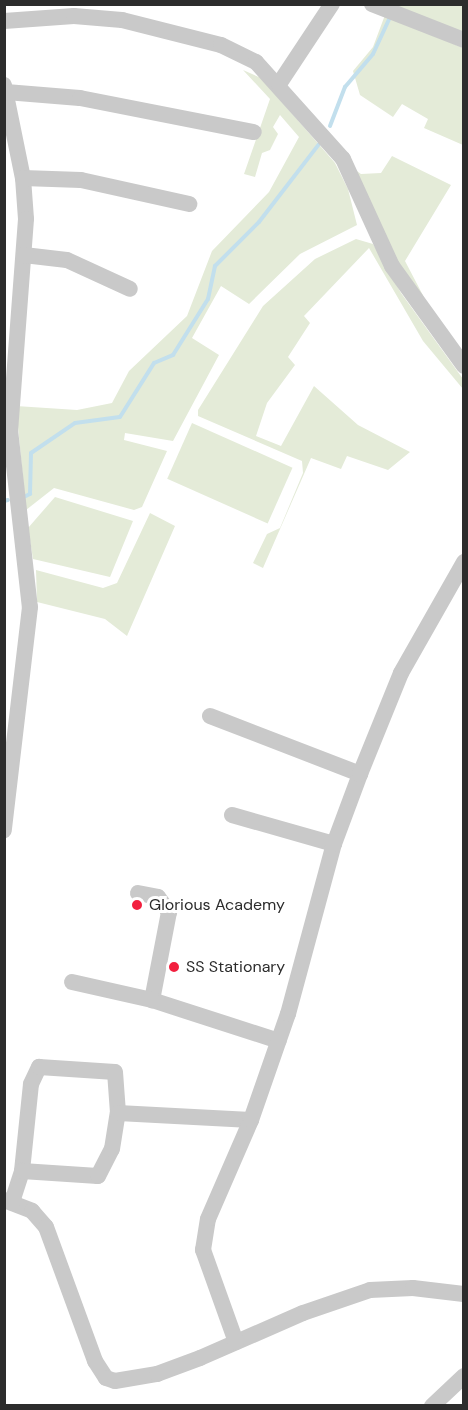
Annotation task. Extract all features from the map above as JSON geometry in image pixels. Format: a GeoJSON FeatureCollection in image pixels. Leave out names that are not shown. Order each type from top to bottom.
{"type":"FeatureCollection","features":[{"type":"Feature","properties":{"kind":"street"},"geometry":{"type":"LineString","coordinates":[[279,84],[332,4]]}},
{"type":"Feature","properties":{"kind":"street"},"geometry":{"type":"LineString","coordinates":[[386,9],[464,40]]}},
{"type":"Feature","properties":{"kind":"street"},"geometry":{"type":"LineString","coordinates":[[4,21],[74,16],[122,20],[224,46],[256,62],[279,84],[343,159],[392,266],[464,366]]}},
{"type":"Feature","properties":{"kind":"street"},"geometry":{"type":"LineString","coordinates":[[4,830],[30,607],[7,430],[12,293],[24,255],[23,177],[5,88],[80,98],[255,132]]}},
{"type":"Feature","properties":{"kind":"street"},"geometry":{"type":"LineString","coordinates":[[23,177],[81,180],[189,204]]}},
{"type":"Feature","properties":{"kind":"street"},"geometry":{"type":"LineString","coordinates":[[24,255],[67,260],[130,289]]}},
{"type":"Feature","properties":{"kind":"street"},"geometry":{"type":"LineString","coordinates":[[236,1342],[210,1276],[204,1233],[251,1120],[279,1041],[334,844],[360,774],[401,673],[464,562]]}},
{"type":"Feature","properties":{"kind":"street"},"geometry":{"type":"LineString","coordinates":[[210,716],[360,774]]}},
{"type":"Feature","properties":{"kind":"street"},"geometry":{"type":"LineString","coordinates":[[232,815],[334,844]]}},
{"type":"Feature","properties":{"kind":"street"},"geometry":{"type":"LineString","coordinates":[[138,892],[158,897],[169,912],[152,1000]]}},
{"type":"Feature","properties":{"kind":"street"},"geometry":{"type":"LineString","coordinates":[[72,982],[152,1000],[279,1041]]}},
{"type":"Feature","properties":{"kind":"street"},"geometry":{"type":"LineString","coordinates":[[22,1171],[98,1176],[112,1149],[118,1113],[115,1072],[39,1067],[31,1084],[22,1171],[8,1201],[32,1211],[46,1227],[95,1361],[106,1378],[124,1381],[157,1374],[370,1290],[413,1288],[464,1294]]}},
{"type":"Feature","properties":{"kind":"street"},"geometry":{"type":"LineString","coordinates":[[118,1113],[251,1120]]}},
{"type":"Feature","properties":{"kind":"street"},"geometry":{"type":"LineString","coordinates":[[432,1406],[464,1376]]}},
{"type":"Feature","properties":{"kind":"green space"},"geometry":{"type":"Polygon","coordinates":[[[392,4],[463,5],[463,33],[392,4]]]}},
{"type":"Feature","properties":{"kind":"green space"},"geometry":{"type":"Polygon","coordinates":[[[385,15],[463,48],[463,145],[424,128],[428,119],[402,104],[393,117],[360,95],[353,71],[373,47],[385,15]]]}},
{"type":"Feature","properties":{"kind":"green space"},"geometry":{"type":"Polygon","coordinates":[[[243,70],[261,78],[335,163],[348,189],[357,225],[300,254],[249,304],[221,286],[192,338],[219,355],[173,441],[125,433],[124,440],[167,451],[142,507],[134,510],[54,488],[26,510],[16,406],[77,410],[112,403],[129,371],[187,316],[212,251],[269,192],[299,137],[280,115],[273,127],[278,134],[270,150],[262,153],[255,177],[244,174],[270,99],[243,70]]]}},
{"type":"Feature","properties":{"kind":"green space"},"geometry":{"type":"Polygon","coordinates":[[[392,156],[451,185],[405,261],[427,303],[411,289],[354,169],[361,174],[381,173],[392,156]]]}},
{"type":"Feature","properties":{"kind":"green space"},"geometry":{"type":"Polygon","coordinates":[[[356,239],[373,244],[401,293],[463,379],[463,389],[423,341],[369,248],[304,316],[310,323],[288,357],[295,365],[267,403],[256,436],[281,446],[314,386],[358,425],[410,452],[388,470],[347,456],[341,469],[311,458],[263,568],[253,563],[267,534],[280,528],[303,473],[302,461],[198,416],[198,410],[263,306],[315,259],[356,239]]]}},
{"type":"Feature","properties":{"kind":"green space"},"geometry":{"type":"Polygon","coordinates":[[[192,423],[292,468],[268,523],[167,479],[192,423]]]}},
{"type":"Feature","properties":{"kind":"green space"},"geometry":{"type":"Polygon","coordinates":[[[55,497],[133,521],[110,577],[33,559],[28,528],[55,497]]]}},
{"type":"Feature","properties":{"kind":"green space"},"geometry":{"type":"Polygon","coordinates":[[[150,513],[175,526],[127,636],[105,619],[37,602],[36,570],[103,588],[117,583],[150,513]]]}},
{"type":"Feature","properties":{"kind":"waterway"},"geometry":{"type":"LineString","coordinates":[[330,126],[345,87],[373,54],[391,15]]}},
{"type":"Feature","properties":{"kind":"waterway"},"geometry":{"type":"LineString","coordinates":[[24,497],[30,494],[31,453],[75,423],[120,417],[154,363],[173,355],[208,299],[215,266],[259,222],[319,144]]}},
{"type":"Feature","properties":{"kind":"waterway"},"geometry":{"type":"LineString","coordinates":[[4,501],[8,500]]}},
{"type":"Feature","properties":{"kind":"place","name":"Glorious Academy"},"geometry":{"type":"Point","coordinates":[137,905]}},
{"type":"Feature","properties":{"kind":"place","name":"SS Stationary"},"geometry":{"type":"Point","coordinates":[174,967]}}]}
